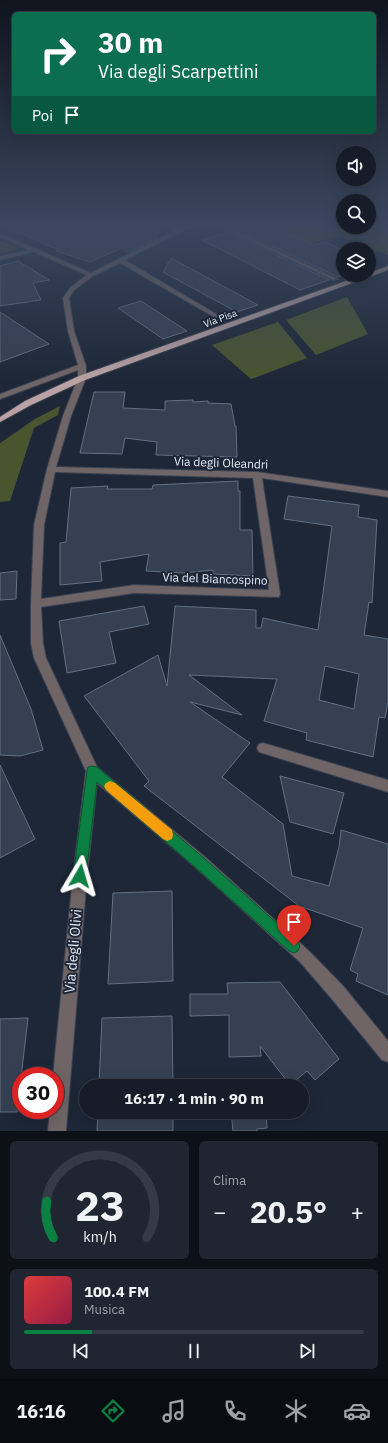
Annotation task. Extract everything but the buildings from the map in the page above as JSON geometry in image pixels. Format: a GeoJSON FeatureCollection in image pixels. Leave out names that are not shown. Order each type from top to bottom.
{"type":"FeatureCollection","features":[{"type":"Feature","properties":{"kind":"main road","name":"Via Pisa"},"geometry":{"type":"LineString","coordinates":[[0,420],[28,403],[82,378],[366,276]]}},
{"type":"Feature","properties":{"kind":"street"},"geometry":{"type":"LineString","coordinates":[[90,276],[72,289],[69,293],[66,304],[71,331],[82,366],[82,378],[67,416],[51,469],[39,525],[36,604],[37,643],[40,658],[92,771],[200,862],[305,957],[338,993],[388,1054]]}},
{"type":"Feature","properties":{"kind":"street"},"geometry":{"type":"LineString","coordinates":[[147,276],[218,317]]}},
{"type":"Feature","properties":{"kind":"street"},"geometry":{"type":"LineString","coordinates":[[328,276],[335,279]]}},
{"type":"Feature","properties":{"kind":"street"},"geometry":{"type":"LineString","coordinates":[[0,397],[82,366]]}},
{"type":"Feature","properties":{"kind":"street","name":"Via degli Oleandri"},"geometry":{"type":"LineString","coordinates":[[51,469],[257,475],[388,494]]}},
{"type":"Feature","properties":{"kind":"street","name":"Via del Biancospino"},"geometry":{"type":"LineString","coordinates":[[36,604],[134,589],[275,594],[257,475]]}},
{"type":"Feature","properties":{"kind":"street"},"geometry":{"type":"LineString","coordinates":[[263,748],[388,786]]}},
{"type":"Feature","properties":{"kind":"street","name":"Via degli Olivi"},"geometry":{"type":"LineString","coordinates":[[57,1131],[80,876],[92,771]]}},
{"type":"Feature","properties":{"kind":"green space"},"geometry":{"type":"Polygon","coordinates":[[[347,297],[368,334],[316,355],[286,320],[347,297]]]}},
{"type":"Feature","properties":{"kind":"green space"},"geometry":{"type":"Polygon","coordinates":[[[278,322],[307,358],[251,379],[212,345],[278,322]]]}},
{"type":"Feature","properties":{"kind":"green space"},"geometry":{"type":"Polygon","coordinates":[[[60,406],[58,415],[34,428],[10,501],[0,502],[0,443],[35,419],[60,406]]]}},
{"type":"Feature","properties":{"kind":"slow traffic"},"geometry":{"type":"LineString","coordinates":[[110,786],[167,835]]}},
{"type":"Feature","properties":{"kind":"route"},"geometry":{"type":"LineString","coordinates":[[80,876],[92,771],[200,862],[294,946]]}}]}
